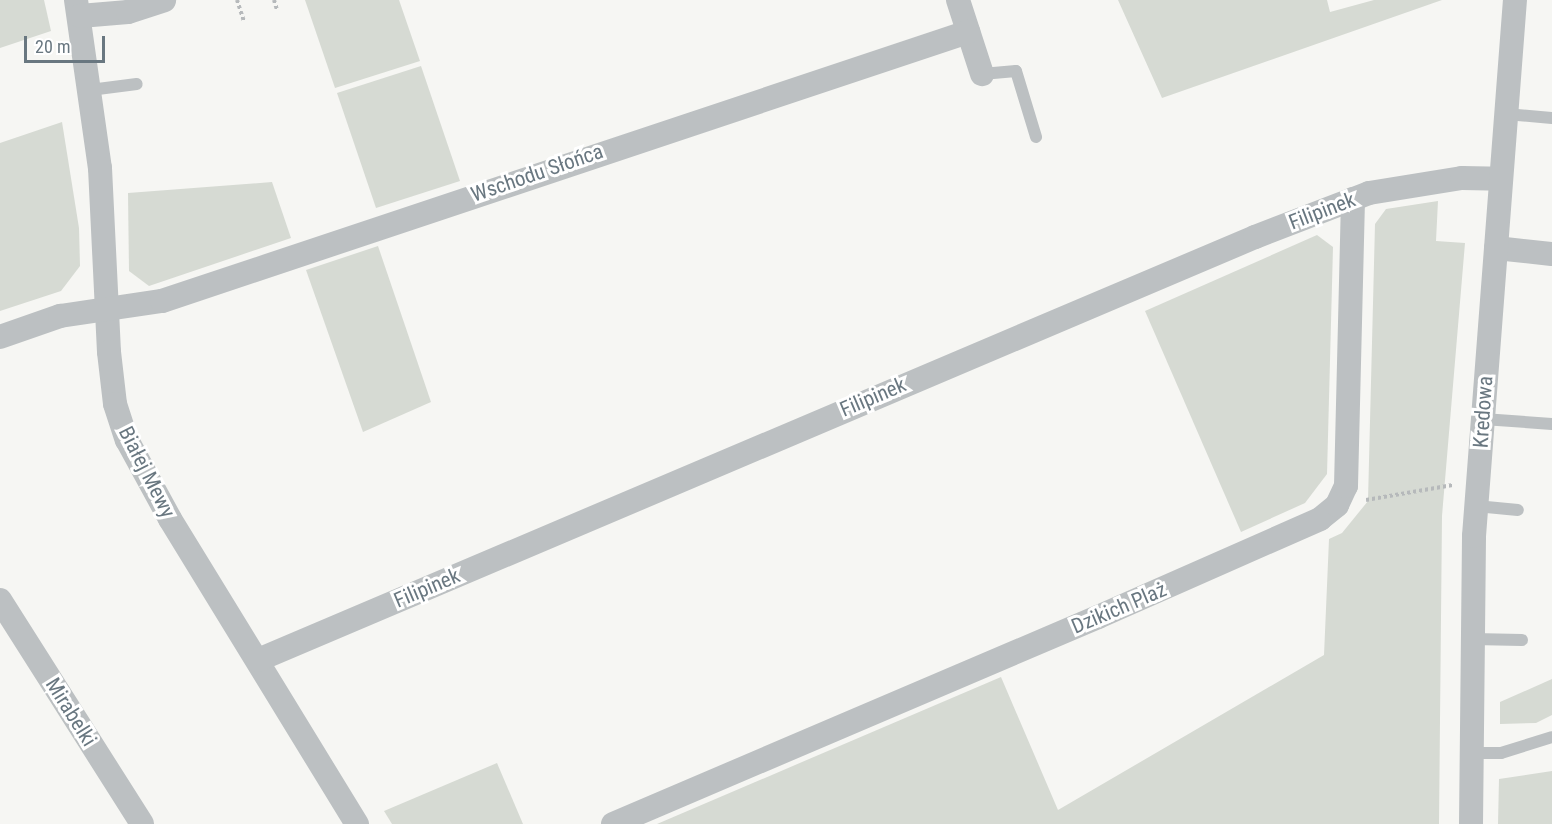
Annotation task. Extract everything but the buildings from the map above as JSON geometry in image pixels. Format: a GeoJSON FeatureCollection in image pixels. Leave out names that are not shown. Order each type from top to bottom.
{"type":"FeatureCollection","features":[{"type":"Feature","properties":{"kind":"street"},"geometry":{"type":"LineString","coordinates":[[78,8],[128,12],[164,0]]}},
{"type":"Feature","properties":{"kind":"street"},"geometry":{"type":"LineString","coordinates":[[958,0],[982,74]]}},
{"type":"Feature","properties":{"kind":"street","name":"Kredowa"},"geometry":{"type":"LineString","coordinates":[[1471,824],[1476,506],[1515,0]]}},
{"type":"Feature","properties":{"kind":"street","name":"Białej Mewy"},"geometry":{"type":"LineString","coordinates":[[78,8],[101,185],[105,311],[115,404],[127,440],[170,519],[357,824]]}},
{"type":"Feature","properties":{"kind":"street","name":"Wschodu Słońca"},"geometry":{"type":"LineString","coordinates":[[0,337],[60,316],[162,301],[968,32]]}},
{"type":"Feature","properties":{"kind":"street","name":"Filipinek"},"geometry":{"type":"LineString","coordinates":[[258,660],[1098,302],[1353,199],[1462,178],[1501,179]]}},
{"type":"Feature","properties":{"kind":"street"},"geometry":{"type":"LineString","coordinates":[[1337,505],[1346,486],[1353,199]]}},
{"type":"Feature","properties":{"kind":"street"},"geometry":{"type":"LineString","coordinates":[[1496,248],[1552,254]]}},
{"type":"Feature","properties":{"kind":"street","name":"Dzikich Plaż"},"geometry":{"type":"LineString","coordinates":[[613,824],[1120,608],[1320,519],[1337,505]]}},
{"type":"Feature","properties":{"kind":"street","name":"Mirabelki"},"geometry":{"type":"LineString","coordinates":[[0,600],[142,824]]}},
{"type":"Feature","properties":{"kind":"lane"},"geometry":{"type":"LineString","coordinates":[[982,74],[1016,71],[1036,137]]}},
{"type":"Feature","properties":{"kind":"lane"},"geometry":{"type":"LineString","coordinates":[[90,90],[138,84]]}},
{"type":"Feature","properties":{"kind":"lane"},"geometry":{"type":"LineString","coordinates":[[1506,114],[1552,118]]}},
{"type":"Feature","properties":{"kind":"lane"},"geometry":{"type":"LineString","coordinates":[[1483,419],[1552,424]]}},
{"type":"Feature","properties":{"kind":"lane"},"geometry":{"type":"LineString","coordinates":[[1476,506],[1518,510]]}},
{"type":"Feature","properties":{"kind":"lane"},"geometry":{"type":"LineString","coordinates":[[1473,639],[1522,640]]}},
{"type":"Feature","properties":{"kind":"lane"},"geometry":{"type":"LineString","coordinates":[[1472,753],[1501,753],[1552,737]]}},
{"type":"Feature","properties":{"kind":"path"},"geometry":{"type":"LineString","coordinates":[[237,0],[244,21]]}},
{"type":"Feature","properties":{"kind":"path"},"geometry":{"type":"LineString","coordinates":[[274,0],[277,10]]}},
{"type":"Feature","properties":{"kind":"path"},"geometry":{"type":"LineString","coordinates":[[1337,505],[1460,484]]}},
{"type":"Feature","properties":{"kind":"shaded area"},"geometry":{"type":"Polygon","coordinates":[[[0,0],[44,0],[51,31],[0,48],[0,0]]]}},
{"type":"Feature","properties":{"kind":"shaded area"},"geometry":{"type":"Polygon","coordinates":[[[305,0],[399,0],[420,61],[335,88],[305,0]]]}},
{"type":"Feature","properties":{"kind":"shaded area"},"geometry":{"type":"Polygon","coordinates":[[[1118,0],[1327,0],[1330,12],[1374,0],[1442,0],[1162,98],[1118,0]]]}},
{"type":"Feature","properties":{"kind":"shaded area"},"geometry":{"type":"Polygon","coordinates":[[[421,66],[460,181],[376,208],[337,93],[421,66]]]}},
{"type":"Feature","properties":{"kind":"shaded area"},"geometry":{"type":"Polygon","coordinates":[[[62,122],[79,228],[80,266],[61,291],[0,311],[0,143],[62,122]]]}},
{"type":"Feature","properties":{"kind":"shaded area"},"geometry":{"type":"Polygon","coordinates":[[[272,182],[291,238],[149,286],[129,271],[128,193],[272,182]]]}},
{"type":"Feature","properties":{"kind":"shaded area"},"geometry":{"type":"Polygon","coordinates":[[[1438,201],[1436,241],[1465,243],[1442,516],[1439,824],[657,824],[1001,677],[1058,810],[1324,655],[1329,539],[1342,533],[1368,501],[1375,224],[1386,209],[1438,201]]]}},
{"type":"Feature","properties":{"kind":"shaded area"},"geometry":{"type":"Polygon","coordinates":[[[1317,235],[1333,247],[1327,474],[1305,503],[1241,532],[1145,311],[1317,235]]]}},
{"type":"Feature","properties":{"kind":"shaded area"},"geometry":{"type":"Polygon","coordinates":[[[378,246],[431,402],[363,432],[306,270],[378,246]]]}},
{"type":"Feature","properties":{"kind":"shaded area"},"geometry":{"type":"Polygon","coordinates":[[[1552,679],[1552,715],[1536,723],[1500,724],[1500,702],[1552,679]]]}},
{"type":"Feature","properties":{"kind":"shaded area"},"geometry":{"type":"Polygon","coordinates":[[[497,763],[523,824],[392,824],[384,811],[497,763]]]}},
{"type":"Feature","properties":{"kind":"shaded area"},"geometry":{"type":"Polygon","coordinates":[[[1552,771],[1552,824],[1498,824],[1499,779],[1552,771]]]}}]}
